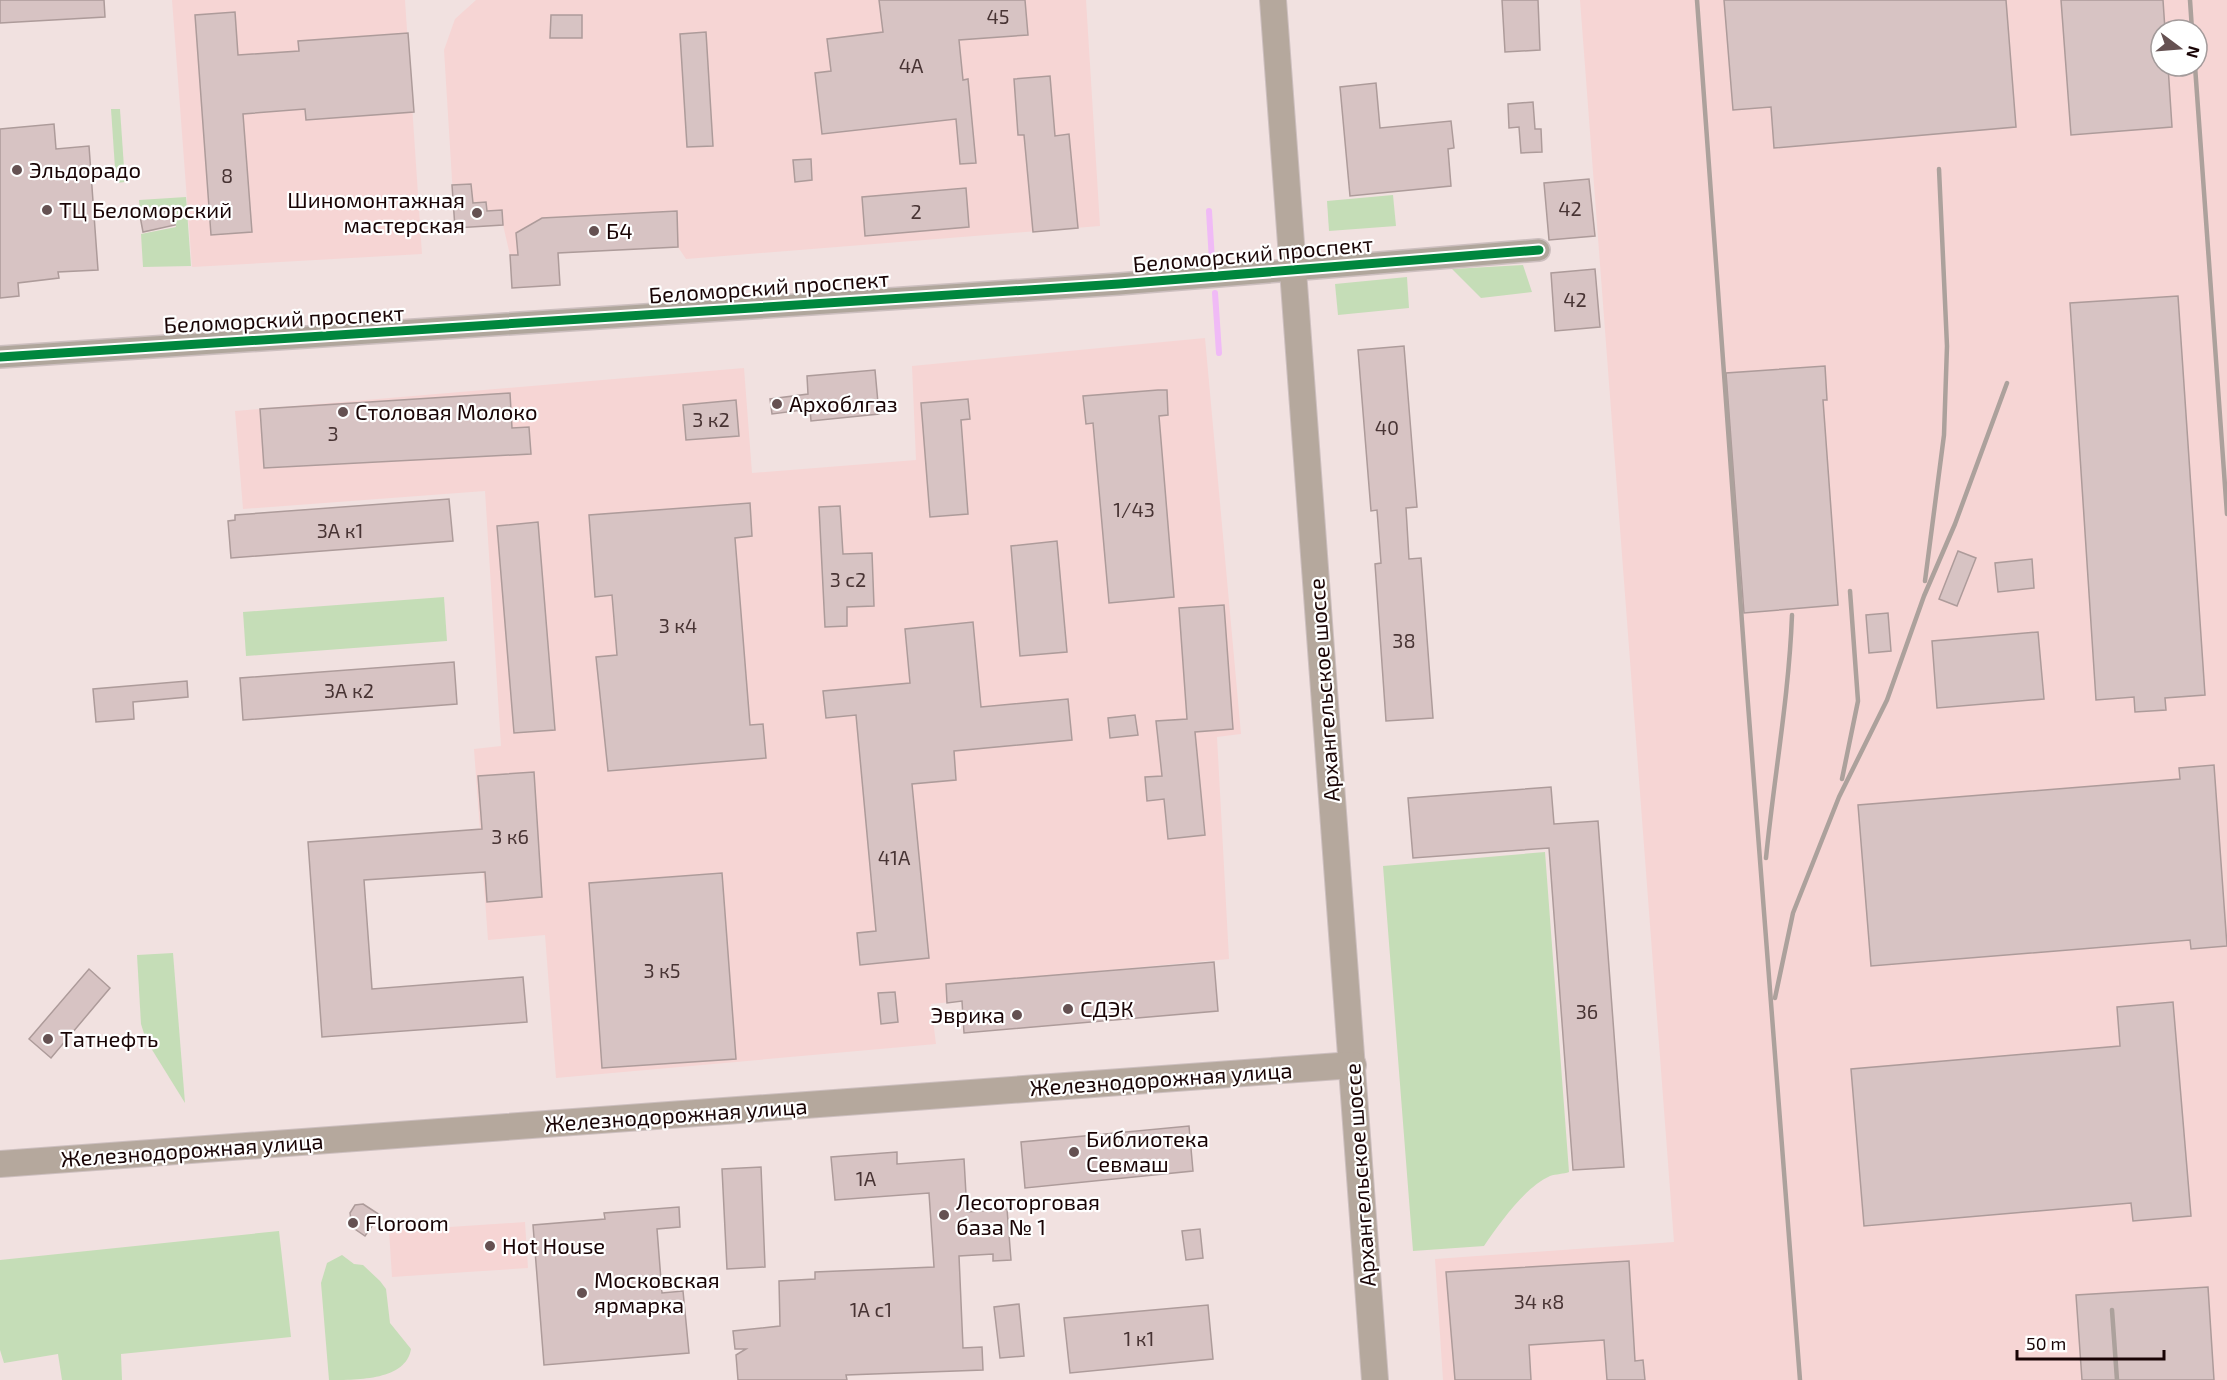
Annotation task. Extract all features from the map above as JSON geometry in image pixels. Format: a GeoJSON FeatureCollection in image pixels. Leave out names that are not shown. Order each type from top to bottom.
{"type":"FeatureCollection","features":[{"type":"Feature","properties":{"kind":"main road","name":"Архангельское шоссе"},"geometry":{"type":"LineString","coordinates":[[1273,0],[1375,1380]]}},
{"type":"Feature","properties":{"kind":"main road","name":"Железнодорожная улица"},"geometry":{"type":"LineString","coordinates":[[0,1164],[1353,1065]]}},
{"type":"Feature","properties":{"kind":"street","name":"Беломорский проспект"},"geometry":{"type":"LineString","coordinates":[[0,357],[449,330],[1293,271],[1539,250]]}},
{"type":"Feature","properties":{"kind":"shaded area"},"geometry":{"type":"Polygon","coordinates":[[[172,0],[405,0],[422,254],[192,267],[172,0]]]}},
{"type":"Feature","properties":{"kind":"shaded area"},"geometry":{"type":"Polygon","coordinates":[[[476,0],[1086,0],[1100,226],[686,259],[678,247],[558,253],[560,285],[512,288],[510,255],[503,225],[455,228],[444,50],[455,19],[476,0]]]}},
{"type":"Feature","properties":{"kind":"shaded area"},"geometry":{"type":"Polygon","coordinates":[[[1580,0],[2227,0],[2227,1380],[1443,1380],[1435,1259],[1674,1242],[1580,0]]]}},
{"type":"Feature","properties":{"kind":"shaded area"},"geometry":{"type":"Polygon","coordinates":[[[1205,338],[1241,734],[1217,737],[1229,959],[961,984],[962,1001],[931,1004],[936,1044],[556,1078],[545,935],[488,940],[474,749],[501,746],[485,491],[243,509],[235,411],[744,368],[752,473],[916,460],[912,366],[1205,338]]]}},
{"type":"Feature","properties":{"kind":"shaded area"},"geometry":{"type":"Polygon","coordinates":[[[525,1222],[528,1268],[392,1277],[389,1231],[525,1222]]]}},
{"type":"Feature","properties":{"kind":"green space"},"geometry":{"type":"Polygon","coordinates":[[[111,109],[120,109],[125,182],[116,183],[111,109]]]}},
{"type":"Feature","properties":{"kind":"green space"},"geometry":{"type":"Polygon","coordinates":[[[1393,195],[1396,226],[1329,231],[1327,201],[1393,195]]]}},
{"type":"Feature","properties":{"kind":"green space"},"geometry":{"type":"Polygon","coordinates":[[[186,197],[191,266],[143,267],[141,234],[176,227],[173,209],[140,215],[139,200],[186,197]]]}},
{"type":"Feature","properties":{"kind":"green space"},"geometry":{"type":"Polygon","coordinates":[[[1523,265],[1532,292],[1481,298],[1452,269],[1523,265]]]}},
{"type":"Feature","properties":{"kind":"green space"},"geometry":{"type":"Polygon","coordinates":[[[1407,277],[1409,308],[1338,315],[1335,284],[1407,277]]]}},
{"type":"Feature","properties":{"kind":"green space"},"geometry":{"type":"Polygon","coordinates":[[[444,597],[447,641],[246,656],[243,612],[444,597]]]}},
{"type":"Feature","properties":{"kind":"green space"},"geometry":{"type":"Polygon","coordinates":[[[1545,852],[1569,1172],[1550,1176],[1531,1189],[1513,1207],[1484,1246],[1413,1251],[1383,866],[1545,852]]]}},
{"type":"Feature","properties":{"kind":"green space"},"geometry":{"type":"Polygon","coordinates":[[[173,953],[185,1103],[146,1040],[141,1024],[137,955],[173,953]]]}},
{"type":"Feature","properties":{"kind":"green space"},"geometry":{"type":"Polygon","coordinates":[[[279,1231],[291,1337],[121,1354],[122,1380],[62,1380],[58,1354],[4,1363],[0,1350],[0,1260],[279,1231]]]}},
{"type":"Feature","properties":{"kind":"green space"},"geometry":{"type":"Polygon","coordinates":[[[342,1255],[354,1264],[363,1265],[386,1289],[390,1323],[411,1349],[407,1359],[391,1372],[354,1380],[329,1380],[321,1283],[327,1263],[342,1255]]]}},
{"type":"Feature","properties":{"kind":"building"},"geometry":{"type":"Polygon","coordinates":[[[0,0],[104,0],[105,17],[0,23],[0,0]]]}},
{"type":"Feature","properties":{"kind":"building"},"geometry":{"type":"Polygon","coordinates":[[[879,0],[1025,0],[1028,35],[959,40],[963,80],[968,79],[976,163],[960,164],[956,119],[822,134],[815,73],[831,71],[827,39],[883,32],[879,0]]]}},
{"type":"Feature","properties":{"kind":"building"},"geometry":{"type":"Polygon","coordinates":[[[1502,0],[1538,0],[1540,50],[1505,52],[1502,0]]]}},
{"type":"Feature","properties":{"kind":"building"},"geometry":{"type":"Polygon","coordinates":[[[1724,0],[2006,0],[2016,127],[1774,148],[1771,107],[1733,110],[1724,0]]]}},
{"type":"Feature","properties":{"kind":"building"},"geometry":{"type":"Polygon","coordinates":[[[2061,0],[2163,0],[2164,18],[2149,18],[2149,78],[2169,78],[2172,127],[2071,135],[2061,0]]]}},
{"type":"Feature","properties":{"kind":"building"},"geometry":{"type":"Polygon","coordinates":[[[235,12],[238,55],[299,51],[298,41],[408,33],[414,112],[306,120],[305,109],[243,114],[252,232],[211,235],[195,15],[235,12]]]}},
{"type":"Feature","properties":{"kind":"building"},"geometry":{"type":"Polygon","coordinates":[[[551,15],[582,15],[582,38],[550,38],[551,15]]]}},
{"type":"Feature","properties":{"kind":"building"},"geometry":{"type":"Polygon","coordinates":[[[706,32],[713,146],[687,147],[680,34],[706,32]]]}},
{"type":"Feature","properties":{"kind":"building"},"geometry":{"type":"Polygon","coordinates":[[[1050,76],[1055,136],[1069,134],[1078,228],[1033,232],[1024,135],[1018,135],[1014,79],[1050,76]]]}},
{"type":"Feature","properties":{"kind":"building"},"geometry":{"type":"Polygon","coordinates":[[[1376,83],[1380,128],[1451,121],[1454,148],[1448,149],[1451,186],[1350,196],[1340,87],[1376,83]]]}},
{"type":"Feature","properties":{"kind":"building"},"geometry":{"type":"Polygon","coordinates":[[[1533,102],[1535,129],[1541,129],[1542,152],[1521,153],[1519,127],[1509,128],[1508,104],[1533,102]]]}},
{"type":"Feature","properties":{"kind":"building","name":"ТЦ Беломорский"},"geometry":{"type":"Polygon","coordinates":[[[54,124],[56,149],[89,146],[98,270],[58,272],[59,278],[18,283],[19,296],[0,298],[0,129],[54,124]]]}},
{"type":"Feature","properties":{"kind":"building"},"geometry":{"type":"Polygon","coordinates":[[[811,159],[812,180],[795,182],[793,160],[811,159]]]}},
{"type":"Feature","properties":{"kind":"building"},"geometry":{"type":"Polygon","coordinates":[[[1589,179],[1595,236],[1549,240],[1544,183],[1589,179]]]}},
{"type":"Feature","properties":{"kind":"building"},"geometry":{"type":"Polygon","coordinates":[[[471,184],[473,203],[486,202],[487,211],[502,210],[503,225],[455,228],[452,185],[471,184]]]}},
{"type":"Feature","properties":{"kind":"building"},"geometry":{"type":"Polygon","coordinates":[[[966,188],[969,227],[865,236],[862,197],[966,188]]]}},
{"type":"Feature","properties":{"kind":"building"},"geometry":{"type":"Polygon","coordinates":[[[172,210],[175,225],[143,232],[140,216],[172,210]]]}},
{"type":"Feature","properties":{"kind":"building"},"geometry":{"type":"Polygon","coordinates":[[[677,211],[678,247],[558,253],[560,285],[512,288],[510,255],[518,255],[516,233],[542,218],[677,211]]]}},
{"type":"Feature","properties":{"kind":"building"},"geometry":{"type":"Polygon","coordinates":[[[1595,269],[1600,327],[1555,331],[1551,273],[1595,269]]]}},
{"type":"Feature","properties":{"kind":"building"},"geometry":{"type":"Polygon","coordinates":[[[2178,296],[2205,695],[2165,698],[2166,710],[2135,712],[2134,697],[2096,700],[2070,303],[2178,296]]]}},
{"type":"Feature","properties":{"kind":"building"},"geometry":{"type":"Polygon","coordinates":[[[1404,346],[1417,507],[1406,508],[1409,559],[1421,558],[1433,718],[1386,721],[1375,564],[1381,563],[1377,510],[1371,511],[1358,350],[1404,346]]]}},
{"type":"Feature","properties":{"kind":"building"},"geometry":{"type":"Polygon","coordinates":[[[1825,366],[1827,400],[1823,400],[1838,605],[1744,613],[1726,373],[1825,366]]]}},
{"type":"Feature","properties":{"kind":"building"},"geometry":{"type":"Polygon","coordinates":[[[875,370],[879,414],[811,421],[810,409],[772,414],[770,399],[808,394],[807,376],[875,370]]]}},
{"type":"Feature","properties":{"kind":"building"},"geometry":{"type":"Polygon","coordinates":[[[1167,390],[1168,415],[1159,416],[1174,597],[1109,603],[1093,423],[1086,424],[1083,396],[1167,390]]]}},
{"type":"Feature","properties":{"kind":"building"},"geometry":{"type":"Polygon","coordinates":[[[510,393],[512,428],[529,427],[531,454],[264,468],[260,409],[510,393]]]}},
{"type":"Feature","properties":{"kind":"building"},"geometry":{"type":"Polygon","coordinates":[[[968,399],[970,419],[961,420],[968,514],[930,517],[921,403],[968,399]]]}},
{"type":"Feature","properties":{"kind":"building"},"geometry":{"type":"Polygon","coordinates":[[[736,400],[739,436],[686,440],[683,405],[736,400]]]}},
{"type":"Feature","properties":{"kind":"building"},"geometry":{"type":"Polygon","coordinates":[[[449,499],[453,541],[231,558],[228,521],[235,520],[235,515],[449,499]]]}},
{"type":"Feature","properties":{"kind":"building"},"geometry":{"type":"Polygon","coordinates":[[[750,503],[752,536],[735,538],[750,725],[763,724],[766,758],[608,771],[596,657],[617,655],[612,595],[595,597],[589,515],[750,503]]]}},
{"type":"Feature","properties":{"kind":"building"},"geometry":{"type":"Polygon","coordinates":[[[840,506],[843,554],[872,553],[874,606],[847,607],[847,626],[825,627],[819,507],[840,506]]]}},
{"type":"Feature","properties":{"kind":"building"},"geometry":{"type":"Polygon","coordinates":[[[538,522],[555,730],[514,733],[497,526],[538,522]]]}},
{"type":"Feature","properties":{"kind":"building"},"geometry":{"type":"Polygon","coordinates":[[[1057,541],[1067,652],[1020,656],[1011,546],[1057,541]]]}},
{"type":"Feature","properties":{"kind":"building"},"geometry":{"type":"Polygon","coordinates":[[[1958,551],[1976,558],[1957,606],[1939,599],[1958,551]]]}},
{"type":"Feature","properties":{"kind":"building"},"geometry":{"type":"Polygon","coordinates":[[[2032,559],[2034,588],[1998,592],[1995,563],[2032,559]]]}},
{"type":"Feature","properties":{"kind":"building"},"geometry":{"type":"Polygon","coordinates":[[[1224,605],[1233,729],[1195,732],[1205,835],[1168,839],[1164,799],[1147,801],[1145,777],[1162,776],[1156,721],[1187,719],[1179,608],[1224,605]]]}},
{"type":"Feature","properties":{"kind":"building"},"geometry":{"type":"Polygon","coordinates":[[[1888,613],[1891,651],[1869,653],[1866,615],[1888,613]]]}},
{"type":"Feature","properties":{"kind":"building"},"geometry":{"type":"Polygon","coordinates":[[[973,622],[981,707],[1068,699],[1072,740],[954,751],[956,780],[912,784],[929,958],[860,965],[857,933],[876,931],[856,715],[826,718],[823,691],[910,683],[905,629],[973,622]]]}},
{"type":"Feature","properties":{"kind":"building"},"geometry":{"type":"Polygon","coordinates":[[[2038,632],[2044,699],[1937,708],[1932,641],[2038,632]]]}},
{"type":"Feature","properties":{"kind":"building"},"geometry":{"type":"Polygon","coordinates":[[[454,662],[457,704],[243,720],[240,678],[454,662]]]}},
{"type":"Feature","properties":{"kind":"building"},"geometry":{"type":"Polygon","coordinates":[[[187,681],[188,697],[133,702],[134,719],[96,722],[93,689],[187,681]]]}},
{"type":"Feature","properties":{"kind":"building"},"geometry":{"type":"Polygon","coordinates":[[[1135,715],[1138,735],[1110,738],[1108,718],[1135,715]]]}},
{"type":"Feature","properties":{"kind":"building"},"geometry":{"type":"Polygon","coordinates":[[[2214,765],[2227,946],[2191,949],[2190,940],[1871,966],[1858,805],[2180,779],[2179,768],[2214,765]]]}},
{"type":"Feature","properties":{"kind":"building"},"geometry":{"type":"Polygon","coordinates":[[[534,772],[542,897],[487,902],[485,872],[364,880],[372,989],[523,977],[527,1022],[322,1037],[308,842],[482,829],[478,776],[534,772]]]}},
{"type":"Feature","properties":{"kind":"building"},"geometry":{"type":"Polygon","coordinates":[[[1551,787],[1554,824],[1598,821],[1624,1167],[1573,1170],[1549,848],[1413,858],[1408,798],[1551,787]]]}},
{"type":"Feature","properties":{"kind":"building"},"geometry":{"type":"Polygon","coordinates":[[[722,873],[736,1059],[602,1068],[589,883],[722,873]]]}},
{"type":"Feature","properties":{"kind":"building"},"geometry":{"type":"Polygon","coordinates":[[[1214,962],[1218,1011],[964,1033],[962,1001],[947,1003],[946,984],[1214,962]]]}},
{"type":"Feature","properties":{"kind":"building"},"geometry":{"type":"Polygon","coordinates":[[[89,969],[110,988],[51,1058],[29,1039],[89,969]]]}},
{"type":"Feature","properties":{"kind":"building"},"geometry":{"type":"Polygon","coordinates":[[[895,992],[898,1022],[881,1024],[878,993],[895,992]]]}},
{"type":"Feature","properties":{"kind":"building"},"geometry":{"type":"Polygon","coordinates":[[[2173,1002],[2191,1216],[2133,1221],[2131,1203],[1864,1226],[1851,1069],[2120,1046],[2117,1007],[2173,1002]]]}},
{"type":"Feature","properties":{"kind":"building"},"geometry":{"type":"Polygon","coordinates":[[[1189,1126],[1193,1171],[1025,1188],[1021,1142],[1189,1126]]]}},
{"type":"Feature","properties":{"kind":"building"},"geometry":{"type":"Polygon","coordinates":[[[897,1152],[897,1164],[964,1159],[967,1212],[1007,1209],[1011,1260],[993,1261],[993,1254],[959,1256],[963,1348],[982,1347],[983,1370],[846,1375],[847,1380],[738,1380],[736,1355],[746,1349],[735,1349],[733,1331],[780,1326],[779,1281],[815,1279],[815,1272],[934,1267],[929,1193],[835,1200],[831,1157],[897,1152]]]}},
{"type":"Feature","properties":{"kind":"building"},"geometry":{"type":"Polygon","coordinates":[[[761,1167],[765,1267],[727,1269],[722,1169],[761,1167]]]}},
{"type":"Feature","properties":{"kind":"building"},"geometry":{"type":"Polygon","coordinates":[[[363,1204],[380,1215],[365,1236],[352,1227],[350,1213],[355,1205],[363,1204]]]}},
{"type":"Feature","properties":{"kind":"building"},"geometry":{"type":"Polygon","coordinates":[[[679,1207],[680,1227],[657,1229],[662,1293],[683,1291],[689,1353],[544,1365],[533,1225],[605,1219],[604,1213],[679,1207]]]}},
{"type":"Feature","properties":{"kind":"building"},"geometry":{"type":"Polygon","coordinates":[[[1200,1229],[1203,1258],[1186,1260],[1182,1231],[1200,1229]]]}},
{"type":"Feature","properties":{"kind":"building"},"geometry":{"type":"Polygon","coordinates":[[[1629,1261],[1635,1361],[1643,1360],[1645,1380],[1607,1380],[1604,1340],[1529,1345],[1531,1380],[1455,1380],[1446,1272],[1629,1261]]]}},
{"type":"Feature","properties":{"kind":"building"},"geometry":{"type":"Polygon","coordinates":[[[2208,1287],[2214,1380],[2082,1380],[2076,1295],[2208,1287]]]}},
{"type":"Feature","properties":{"kind":"building"},"geometry":{"type":"Polygon","coordinates":[[[1019,1304],[1024,1356],[1000,1358],[994,1307],[1019,1304]]]}},
{"type":"Feature","properties":{"kind":"building"},"geometry":{"type":"Polygon","coordinates":[[[1208,1305],[1213,1359],[1070,1373],[1064,1318],[1208,1305]]]}},
{"type":"Feature","properties":{"kind":"waterway"},"geometry":{"type":"LineString","coordinates":[[1209,211],[1212,261]]}},
{"type":"Feature","properties":{"kind":"waterway"},"geometry":{"type":"LineString","coordinates":[[1215,293],[1219,353]]}},
{"type":"Feature","properties":{"kind":"railway"},"geometry":{"type":"LineString","coordinates":[[1697,0],[1800,1380]]}},
{"type":"Feature","properties":{"kind":"railway"},"geometry":{"type":"LineString","coordinates":[[2190,0],[2191,18]]}},
{"type":"Feature","properties":{"kind":"railway"},"geometry":{"type":"LineString","coordinates":[[2196,78],[2227,514]]}},
{"type":"Feature","properties":{"kind":"railway"},"geometry":{"type":"LineString","coordinates":[[1925,581],[1944,435],[1947,346],[1939,169]]}},
{"type":"Feature","properties":{"kind":"railway"},"geometry":{"type":"LineString","coordinates":[[1775,998],[1793,913],[1839,797],[1887,700],[1924,596],[1955,524],[2007,383]]}},
{"type":"Feature","properties":{"kind":"railway"},"geometry":{"type":"LineString","coordinates":[[1842,779],[1858,701],[1850,591]]}},
{"type":"Feature","properties":{"kind":"railway"},"geometry":{"type":"LineString","coordinates":[[1766,858],[1785,706],[1792,615]]}},
{"type":"Feature","properties":{"kind":"railway"},"geometry":{"type":"LineString","coordinates":[[2112,1310],[2117,1380]]}},
{"type":"Feature","properties":{"kind":"cycle path"},"geometry":{"type":"LineString","coordinates":[[0,357],[1119,284],[1539,250]]}},
{"type":"Feature","properties":{"kind":"place","name":"Эльдорадо"},"geometry":{"type":"Point","coordinates":[17,170]}},
{"type":"Feature","properties":{"kind":"place","name":"ТЦ Беломорский"},"geometry":{"type":"Point","coordinates":[47,210]}},
{"type":"Feature","properties":{"kind":"place","name":"Шиномонтажная мастерская"},"geometry":{"type":"Point","coordinates":[477,213]}},
{"type":"Feature","properties":{"kind":"place","name":"Б4"},"geometry":{"type":"Point","coordinates":[594,231]}},
{"type":"Feature","properties":{"kind":"place","name":"Архоблгаз"},"geometry":{"type":"Point","coordinates":[777,404]}},
{"type":"Feature","properties":{"kind":"place","name":"Столовая Молоко"},"geometry":{"type":"Point","coordinates":[343,412]}},
{"type":"Feature","properties":{"kind":"place","name":"СДЭК"},"geometry":{"type":"Point","coordinates":[1068,1009]}},
{"type":"Feature","properties":{"kind":"place","name":"Эврика"},"geometry":{"type":"Point","coordinates":[1017,1015]}},
{"type":"Feature","properties":{"kind":"place","name":"Татнефть"},"geometry":{"type":"Point","coordinates":[48,1039]}},
{"type":"Feature","properties":{"kind":"place","name":"Библиотека Севмаш"},"geometry":{"type":"Point","coordinates":[1074,1152]}},
{"type":"Feature","properties":{"kind":"place","name":"Лесоторговая база № 1"},"geometry":{"type":"Point","coordinates":[944,1215]}},
{"type":"Feature","properties":{"kind":"place","name":"Floroom"},"geometry":{"type":"Point","coordinates":[353,1223]}},
{"type":"Feature","properties":{"kind":"place","name":"Hot House"},"geometry":{"type":"Point","coordinates":[490,1246]}},
{"type":"Feature","properties":{"kind":"place","name":"Московская ярмарка"},"geometry":{"type":"Point","coordinates":[582,1293]}}]}
